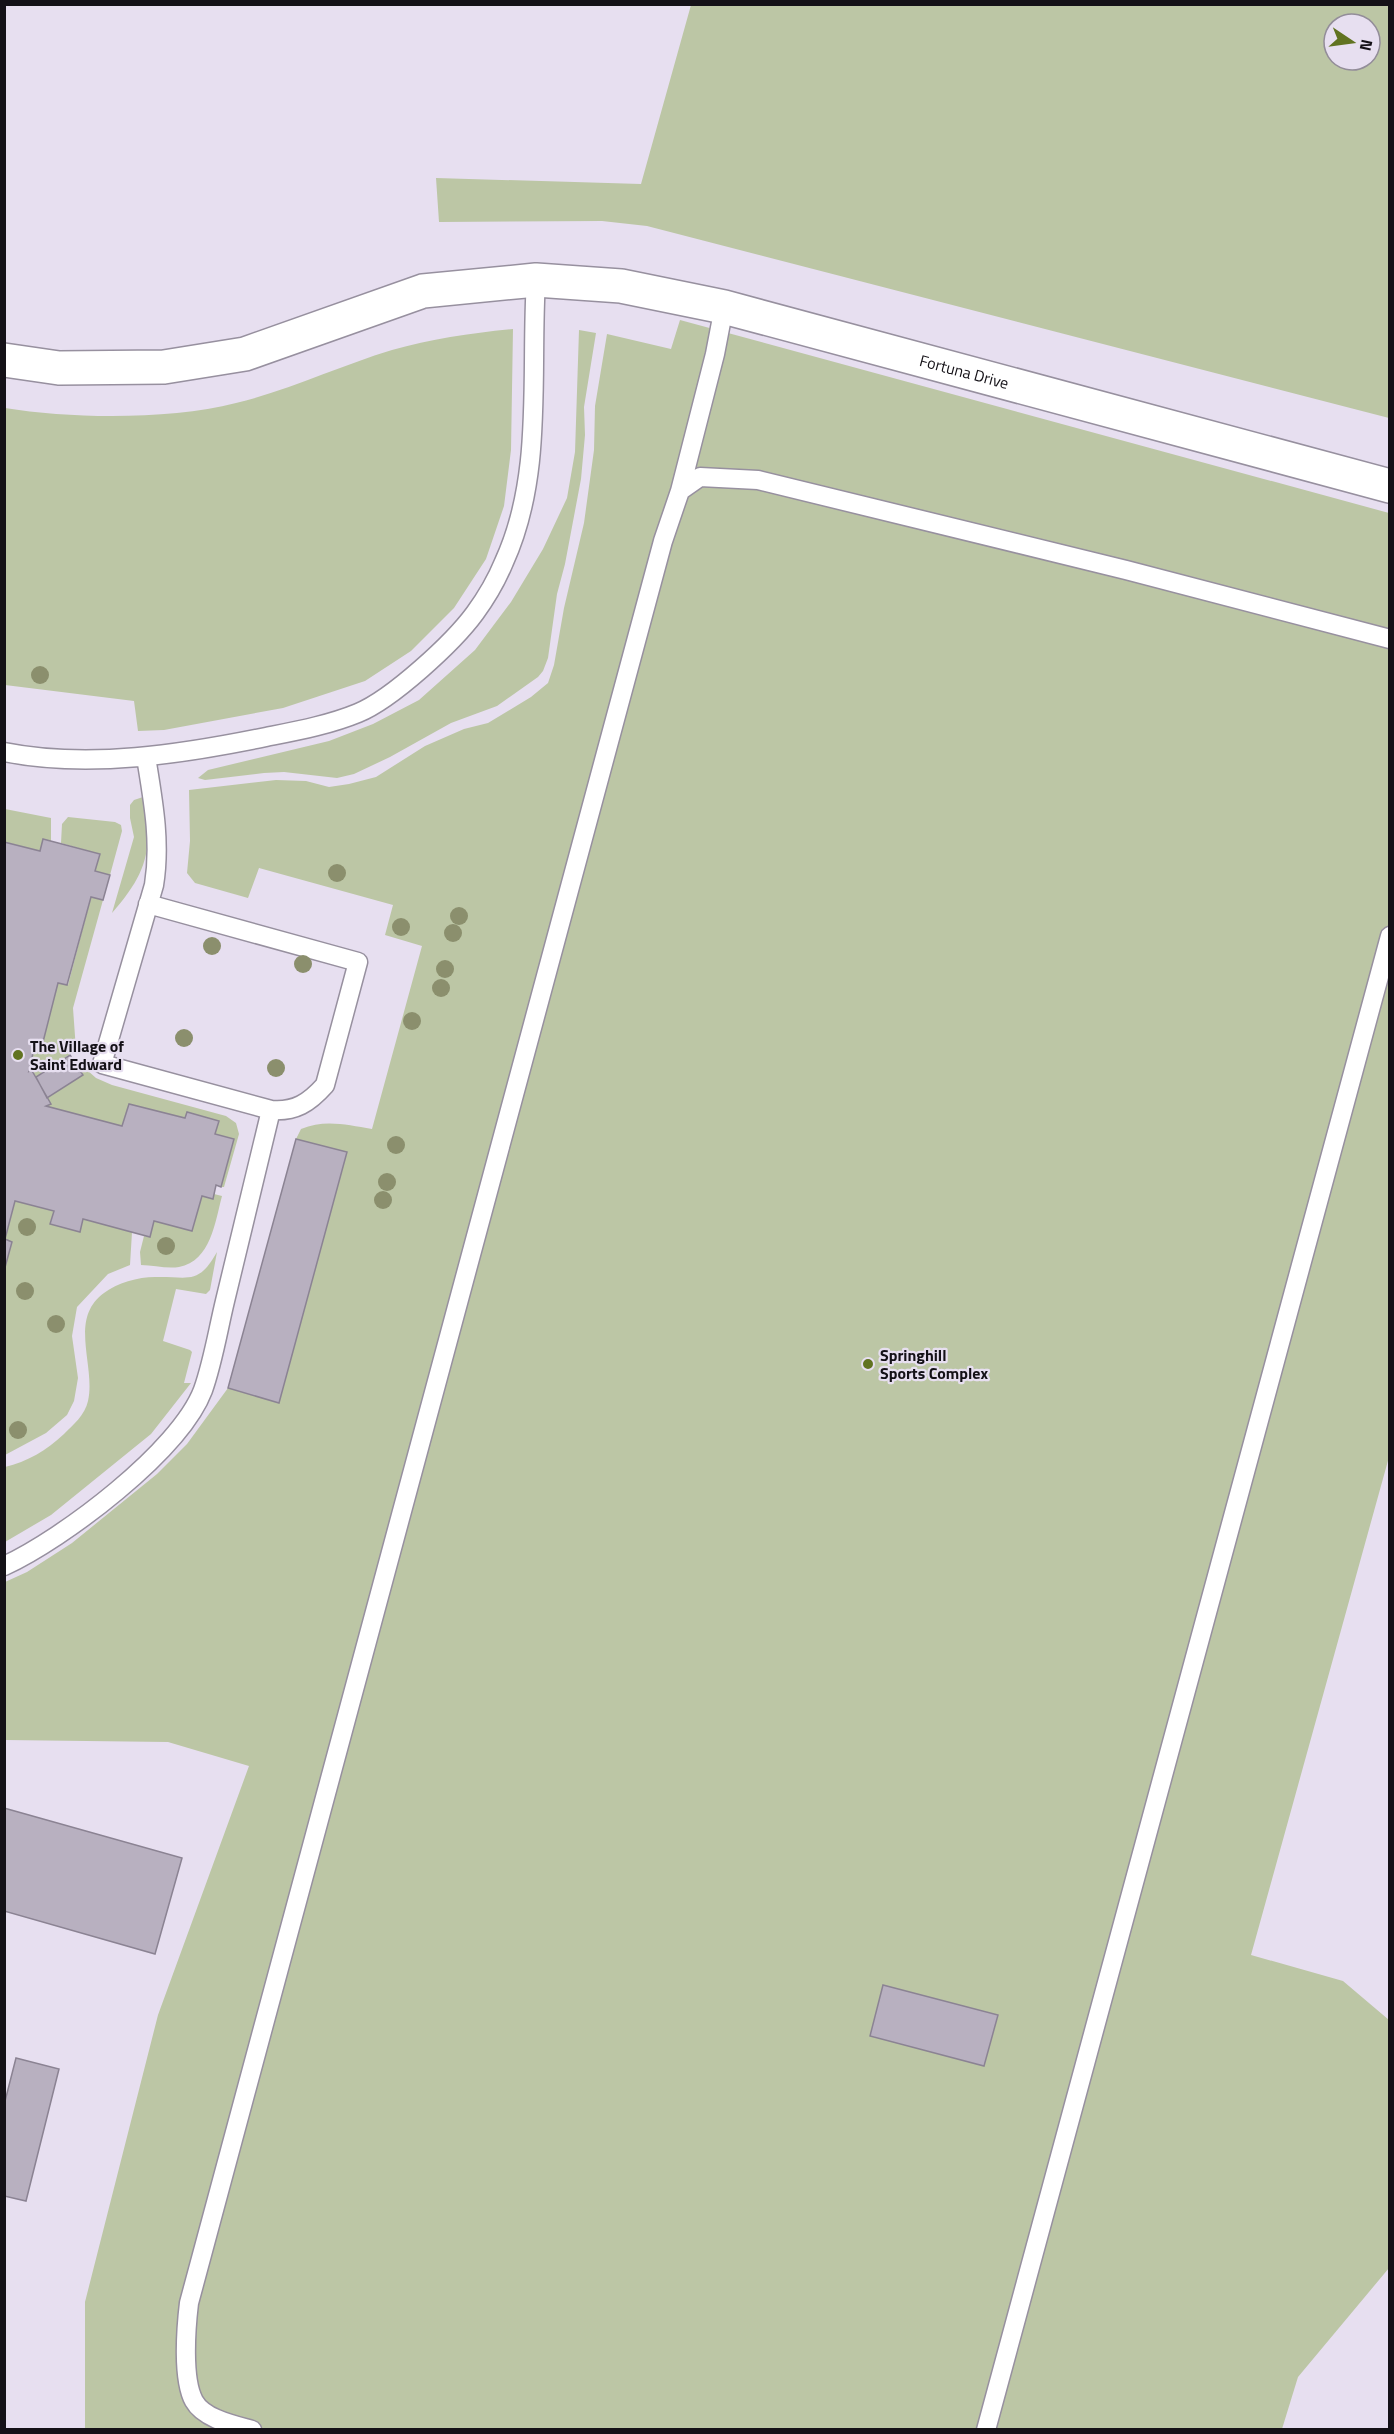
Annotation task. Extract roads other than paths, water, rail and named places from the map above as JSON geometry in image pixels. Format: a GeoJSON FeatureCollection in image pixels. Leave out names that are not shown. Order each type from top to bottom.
{"type":"FeatureCollection","features":[{"type":"Feature","properties":{"kind":"street","name":"Fortuna Drive"},"geometry":{"type":"LineString","coordinates":[[4,360],[58,368],[164,367],[245,354],[423,291],[536,280],[621,286],[724,307],[1389,486]]}},
{"type":"Feature","properties":{"kind":"lane"},"geometry":{"type":"LineString","coordinates":[[4,752],[101,759],[146,757],[233,744],[299,730],[359,713],[400,686],[440,651],[475,613],[505,562],[525,499],[533,421],[536,280]]}},
{"type":"Feature","properties":{"kind":"lane"},"geometry":{"type":"LineString","coordinates":[[252,2430],[212,2416],[195,2401],[185,2346],[189,2303],[663,541],[680,491],[715,354],[724,307]]}},
{"type":"Feature","properties":{"kind":"lane"},"geometry":{"type":"LineString","coordinates":[[680,491],[700,477],[758,480],[1126,570],[1389,639]]}},
{"type":"Feature","properties":{"kind":"lane"},"geometry":{"type":"LineString","coordinates":[[146,757],[158,850],[154,885],[148,904],[102,1064],[271,1110],[285,1111],[300,1107],[314,1098],[325,1085],[358,962],[148,904]]}},
{"type":"Feature","properties":{"kind":"lane"},"geometry":{"type":"LineString","coordinates":[[986,2430],[1389,936]]}},
{"type":"Feature","properties":{"kind":"lane"},"geometry":{"type":"LineString","coordinates":[[4,1566],[25,1556],[69,1527],[128,1481],[175,1436],[203,1391],[271,1110]]}},
{"type":"Feature","properties":{"kind":"place","name":"The Village of Saint Edward"},"geometry":{"type":"Point","coordinates":[18,1055]}},
{"type":"Feature","properties":{"kind":"place","name":"Springhill Sports Complex"},"geometry":{"type":"Point","coordinates":[868,1364]}}]}
